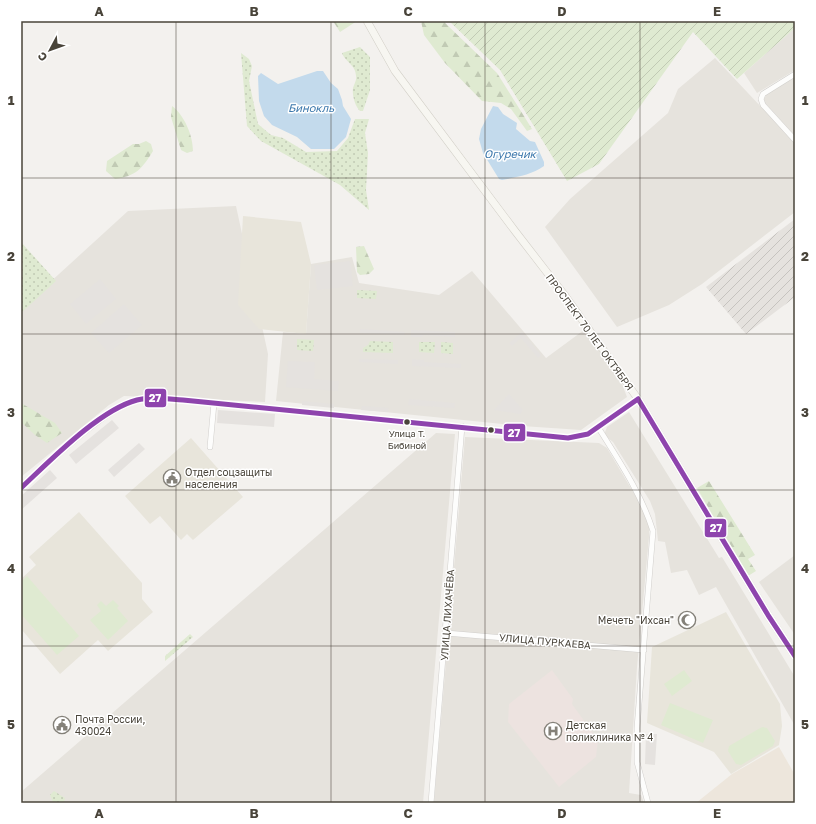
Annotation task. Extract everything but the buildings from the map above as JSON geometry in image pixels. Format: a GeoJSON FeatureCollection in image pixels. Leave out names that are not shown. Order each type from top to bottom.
{"type":"FeatureCollection","features":[{"type":"Feature","properties":{"kind":"main road","name":"ПРОСПЕКТ 70 ЛЕТ ОКТЯБРЯ"},"geometry":{"type":"LineString","coordinates":[[366,21],[395,71],[514,232],[566,297],[638,398],[768,615],[795,656]]}},
{"type":"Feature","properties":{"kind":"street"},"geometry":{"type":"LineString","coordinates":[[795,74],[763,94],[761,99],[763,105],[795,140]]}},
{"type":"Feature","properties":{"kind":"street"},"geometry":{"type":"LineString","coordinates":[[21,488],[104,418],[126,404],[146,399],[161,398],[462,426],[568,438],[580,437],[598,427],[638,398]]}},
{"type":"Feature","properties":{"kind":"street"},"geometry":{"type":"LineString","coordinates":[[210,447],[214,403]]}},
{"type":"Feature","properties":{"kind":"street","name":"УЛИЦА ЛИХАЧЁВА"},"geometry":{"type":"LineString","coordinates":[[430,803],[446,633],[462,426]]}},
{"type":"Feature","properties":{"kind":"street"},"geometry":{"type":"LineString","coordinates":[[598,427],[634,485],[647,513],[653,531],[637,728],[637,762],[648,803]]}},
{"type":"Feature","properties":{"kind":"street","name":"УЛИЦА ПУРКАЕВА"},"geometry":{"type":"LineString","coordinates":[[446,633],[644,650]]}},
{"type":"Feature","properties":{"kind":"shaded area"},"geometry":{"type":"Polygon","coordinates":[[[795,28],[795,70],[757,93],[744,73],[795,28]]]}},
{"type":"Feature","properties":{"kind":"shaded area"},"geometry":{"type":"Polygon","coordinates":[[[715,58],[795,143],[795,212],[702,284],[669,305],[617,327],[545,227],[570,199],[668,113],[678,89],[715,58]]]}},
{"type":"Feature","properties":{"kind":"shaded area"},"geometry":{"type":"Polygon","coordinates":[[[795,77],[795,136],[765,103],[764,99],[766,95],[795,77]]]}},
{"type":"Feature","properties":{"kind":"shaded area"},"geometry":{"type":"Polygon","coordinates":[[[236,206],[268,354],[265,402],[124,396],[109,405],[21,477],[21,305],[24,306],[128,211],[236,206]]]}},
{"type":"Feature","properties":{"kind":"shaded area"},"geometry":{"type":"Polygon","coordinates":[[[243,216],[301,222],[311,264],[306,334],[259,329],[238,305],[243,216]]]}},
{"type":"Feature","properties":{"kind":"shaded area"},"geometry":{"type":"Polygon","coordinates":[[[795,219],[795,297],[746,334],[706,287],[795,219]]]}},
{"type":"Feature","properties":{"kind":"shaded area"},"geometry":{"type":"Polygon","coordinates":[[[352,257],[359,283],[439,295],[472,271],[546,358],[584,330],[620,379],[627,397],[581,430],[522,426],[276,401],[283,332],[306,334],[311,264],[352,257]]]}},
{"type":"Feature","properties":{"kind":"shaded area"},"geometry":{"type":"Polygon","coordinates":[[[350,261],[353,286],[317,290],[314,265],[350,261]]]}},
{"type":"Feature","properties":{"kind":"shaded area"},"geometry":{"type":"Polygon","coordinates":[[[100,279],[116,299],[86,324],[70,304],[100,279]]]}},
{"type":"Feature","properties":{"kind":"shaded area"},"geometry":{"type":"Polygon","coordinates":[[[124,304],[142,325],[109,353],[91,333],[124,304]]]}},
{"type":"Feature","properties":{"kind":"shaded area"},"geometry":{"type":"Polygon","coordinates":[[[360,329],[405,332],[404,335],[360,333],[360,329]]]}},
{"type":"Feature","properties":{"kind":"shaded area"},"geometry":{"type":"Polygon","coordinates":[[[411,330],[455,332],[455,337],[423,335],[422,337],[411,337],[411,330]]]}},
{"type":"Feature","properties":{"kind":"shaded area"},"geometry":{"type":"Polygon","coordinates":[[[522,332],[541,355],[538,358],[521,338],[512,346],[509,343],[522,332]]]}},
{"type":"Feature","properties":{"kind":"shaded area"},"geometry":{"type":"Polygon","coordinates":[[[359,359],[398,360],[398,364],[359,362],[359,359]]]}},
{"type":"Feature","properties":{"kind":"shaded area"},"geometry":{"type":"Polygon","coordinates":[[[412,359],[424,360],[424,362],[461,364],[461,368],[412,366],[412,359]]]}},
{"type":"Feature","properties":{"kind":"shaded area"},"geometry":{"type":"Polygon","coordinates":[[[288,361],[315,362],[314,379],[339,381],[338,391],[286,387],[288,361]]]}},
{"type":"Feature","properties":{"kind":"shaded area"},"geometry":{"type":"Polygon","coordinates":[[[509,394],[523,410],[520,414],[494,410],[509,394]]]}},
{"type":"Feature","properties":{"kind":"shaded area"},"geometry":{"type":"Polygon","coordinates":[[[409,399],[455,403],[454,408],[408,405],[409,399]]]}},
{"type":"Feature","properties":{"kind":"shaded area"},"geometry":{"type":"Polygon","coordinates":[[[302,401],[334,404],[334,408],[302,405],[302,401]]]}},
{"type":"Feature","properties":{"kind":"shaded area"},"geometry":{"type":"Polygon","coordinates":[[[362,406],[389,408],[388,412],[361,410],[362,406]]]}},
{"type":"Feature","properties":{"kind":"shaded area"},"geometry":{"type":"Polygon","coordinates":[[[218,410],[275,414],[274,427],[217,423],[218,410]]]}},
{"type":"Feature","properties":{"kind":"shaded area"},"geometry":{"type":"Polygon","coordinates":[[[629,412],[719,558],[722,557],[795,677],[795,726],[716,587],[699,595],[687,570],[671,573],[665,542],[658,541],[655,514],[650,501],[613,442],[604,435],[607,427],[629,412]]]}},
{"type":"Feature","properties":{"kind":"shaded area"},"geometry":{"type":"Polygon","coordinates":[[[112,420],[119,428],[76,464],[69,455],[112,420]]]}},
{"type":"Feature","properties":{"kind":"shaded area"},"geometry":{"type":"Polygon","coordinates":[[[436,433],[455,434],[423,803],[26,803],[21,797],[21,792],[436,433]]]}},
{"type":"Feature","properties":{"kind":"shaded area"},"geometry":{"type":"Polygon","coordinates":[[[465,437],[599,443],[607,448],[645,512],[649,526],[649,537],[637,667],[629,793],[641,795],[644,803],[434,803],[465,437]]]}},
{"type":"Feature","properties":{"kind":"shaded area"},"geometry":{"type":"Polygon","coordinates":[[[191,438],[243,497],[193,540],[187,534],[181,540],[160,516],[150,524],[125,496],[191,438]]]}},
{"type":"Feature","properties":{"kind":"shaded area"},"geometry":{"type":"Polygon","coordinates":[[[139,443],[145,449],[114,477],[108,470],[139,443]]]}},
{"type":"Feature","properties":{"kind":"shaded area"},"geometry":{"type":"Polygon","coordinates":[[[50,470],[57,478],[21,510],[21,496],[50,470]]]}},
{"type":"Feature","properties":{"kind":"shaded area"},"geometry":{"type":"Polygon","coordinates":[[[79,512],[142,583],[142,599],[153,612],[108,651],[98,640],[60,674],[21,629],[21,579],[36,565],[29,557],[79,512]]]}},
{"type":"Feature","properties":{"kind":"shaded area"},"geometry":{"type":"Polygon","coordinates":[[[795,555],[795,635],[759,582],[795,555]]]}},
{"type":"Feature","properties":{"kind":"shaded area"},"geometry":{"type":"Polygon","coordinates":[[[726,612],[780,704],[782,726],[779,745],[731,774],[714,752],[647,723],[652,647],[726,612]]]}},
{"type":"Feature","properties":{"kind":"shaded area","name":"Детская поликлиника № 4"},"geometry":{"type":"Polygon","coordinates":[[[552,670],[573,699],[572,704],[598,740],[596,757],[559,787],[508,722],[509,704],[552,670]]]}},
{"type":"Feature","properties":{"kind":"shaded area"},"geometry":{"type":"Polygon","coordinates":[[[646,734],[657,734],[655,765],[645,764],[646,734]]]}},
{"type":"Feature","properties":{"kind":"shaded area"},"geometry":{"type":"Polygon","coordinates":[[[779,747],[795,775],[795,803],[696,803],[732,774],[779,747]]]}},
{"type":"Feature","properties":{"kind":"green space"},"geometry":{"type":"Polygon","coordinates":[[[333,21],[357,21],[340,32],[333,21]]]}},
{"type":"Feature","properties":{"kind":"green space"},"geometry":{"type":"Polygon","coordinates":[[[421,21],[443,21],[497,73],[532,129],[527,131],[511,109],[501,103],[482,101],[445,63],[424,35],[421,21]]]}},
{"type":"Feature","properties":{"kind":"green space"},"geometry":{"type":"Polygon","coordinates":[[[449,21],[795,21],[795,28],[737,79],[693,32],[599,164],[567,181],[500,70],[449,21]]]}},
{"type":"Feature","properties":{"kind":"green space"},"geometry":{"type":"Polygon","coordinates":[[[360,47],[370,57],[370,90],[363,111],[358,109],[353,97],[356,72],[342,53],[360,47]]]}},
{"type":"Feature","properties":{"kind":"green space"},"geometry":{"type":"Polygon","coordinates":[[[241,53],[249,59],[252,66],[249,81],[258,124],[271,135],[283,138],[306,152],[337,151],[348,138],[355,119],[369,119],[365,133],[368,153],[366,190],[369,210],[340,185],[261,141],[247,126],[241,53]]]}},
{"type":"Feature","properties":{"kind":"green space"},"geometry":{"type":"Polygon","coordinates":[[[172,106],[184,120],[190,132],[193,151],[187,153],[181,150],[171,117],[172,106]]]}},
{"type":"Feature","properties":{"kind":"green space"},"geometry":{"type":"Polygon","coordinates":[[[146,141],[151,144],[153,151],[138,171],[128,176],[115,179],[106,171],[107,161],[133,144],[139,144],[146,141]]]}},
{"type":"Feature","properties":{"kind":"green space"},"geometry":{"type":"Polygon","coordinates":[[[21,242],[56,281],[21,313],[21,242]]]}},
{"type":"Feature","properties":{"kind":"green space"},"geometry":{"type":"Polygon","coordinates":[[[364,246],[374,269],[369,274],[360,275],[357,272],[356,247],[364,246]]]}},
{"type":"Feature","properties":{"kind":"green space"},"geometry":{"type":"Polygon","coordinates":[[[357,290],[377,291],[376,299],[357,298],[357,290]]]}},
{"type":"Feature","properties":{"kind":"green space"},"geometry":{"type":"Polygon","coordinates":[[[297,339],[314,340],[313,351],[297,350],[297,339]]]}},
{"type":"Feature","properties":{"kind":"green space"},"geometry":{"type":"Polygon","coordinates":[[[370,341],[393,342],[393,353],[363,352],[363,348],[368,345],[370,341]]]}},
{"type":"Feature","properties":{"kind":"green space"},"geometry":{"type":"Polygon","coordinates":[[[419,342],[435,342],[434,353],[419,352],[419,342]]]}},
{"type":"Feature","properties":{"kind":"green space"},"geometry":{"type":"Polygon","coordinates":[[[441,342],[453,343],[453,354],[441,353],[441,342]]]}},
{"type":"Feature","properties":{"kind":"green space"},"geometry":{"type":"Polygon","coordinates":[[[21,403],[55,423],[62,433],[47,443],[35,435],[21,422],[21,403]]]}},
{"type":"Feature","properties":{"kind":"green space"},"geometry":{"type":"Polygon","coordinates":[[[709,481],[755,555],[748,559],[756,571],[748,576],[697,488],[709,481]]]}},
{"type":"Feature","properties":{"kind":"green space"},"geometry":{"type":"Polygon","coordinates":[[[27,576],[79,636],[57,655],[21,614],[21,582],[27,576]]]}},
{"type":"Feature","properties":{"kind":"green space"},"geometry":{"type":"Polygon","coordinates":[[[113,600],[119,606],[117,608],[128,621],[108,640],[90,620],[101,611],[97,605],[101,601],[106,606],[113,600]]]}},
{"type":"Feature","properties":{"kind":"green space"},"geometry":{"type":"Polygon","coordinates":[[[190,634],[193,637],[165,661],[165,656],[190,634]]]}},
{"type":"Feature","properties":{"kind":"green space"},"geometry":{"type":"Polygon","coordinates":[[[684,670],[692,681],[672,696],[664,684],[684,670]]]}},
{"type":"Feature","properties":{"kind":"green space"},"geometry":{"type":"Polygon","coordinates":[[[670,703],[713,720],[703,743],[661,725],[670,703]]]}},
{"type":"Feature","properties":{"kind":"green space"},"geometry":{"type":"Polygon","coordinates":[[[762,727],[767,728],[775,741],[773,746],[741,765],[736,764],[728,751],[729,746],[762,727]]]}},
{"type":"Feature","properties":{"kind":"green space"},"geometry":{"type":"Polygon","coordinates":[[[54,791],[65,798],[64,802],[53,802],[50,795],[54,791]]]}},
{"type":"Feature","properties":{"kind":"water","name":"Бинокль"},"geometry":{"type":"Polygon","coordinates":[[[317,71],[323,71],[331,83],[338,89],[343,106],[351,119],[346,137],[334,149],[311,149],[297,137],[272,125],[264,116],[259,101],[258,76],[261,73],[278,84],[317,71]]]}},
{"type":"Feature","properties":{"kind":"water","name":"Огуречик"},"geometry":{"type":"Polygon","coordinates":[[[493,106],[498,107],[503,114],[517,123],[516,129],[530,141],[535,142],[544,162],[544,166],[534,172],[524,175],[502,180],[499,179],[483,153],[479,139],[481,129],[493,106]]]}},
{"type":"Feature","properties":{"kind":"transit line","name":"27"},"geometry":{"type":"LineString","coordinates":[[21,488],[60,451],[91,425],[122,406],[137,400],[148,398],[183,400],[568,438],[588,434],[638,399]]}},
{"type":"Feature","properties":{"kind":"transit line","name":"27"},"geometry":{"type":"LineString","coordinates":[[638,399],[768,615],[795,656]]}},
{"type":"Feature","properties":{"kind":"place","name":"Улица Т. Бибиной"},"geometry":{"type":"Point","coordinates":[407,422]}},
{"type":"Feature","properties":{"kind":"place","name":"Отдел соцзащиты населения"},"geometry":{"type":"Point","coordinates":[172,478]}},
{"type":"Feature","properties":{"kind":"place","name":"Мечеть \"Ихсан\""},"geometry":{"type":"Point","coordinates":[687,620]}},
{"type":"Feature","properties":{"kind":"place","name":"Почта России, 430024"},"geometry":{"type":"Point","coordinates":[62,725]}},
{"type":"Feature","properties":{"kind":"place","name":"Детская поликлиника № 4"},"geometry":{"type":"Point","coordinates":[553,731]}}]}
